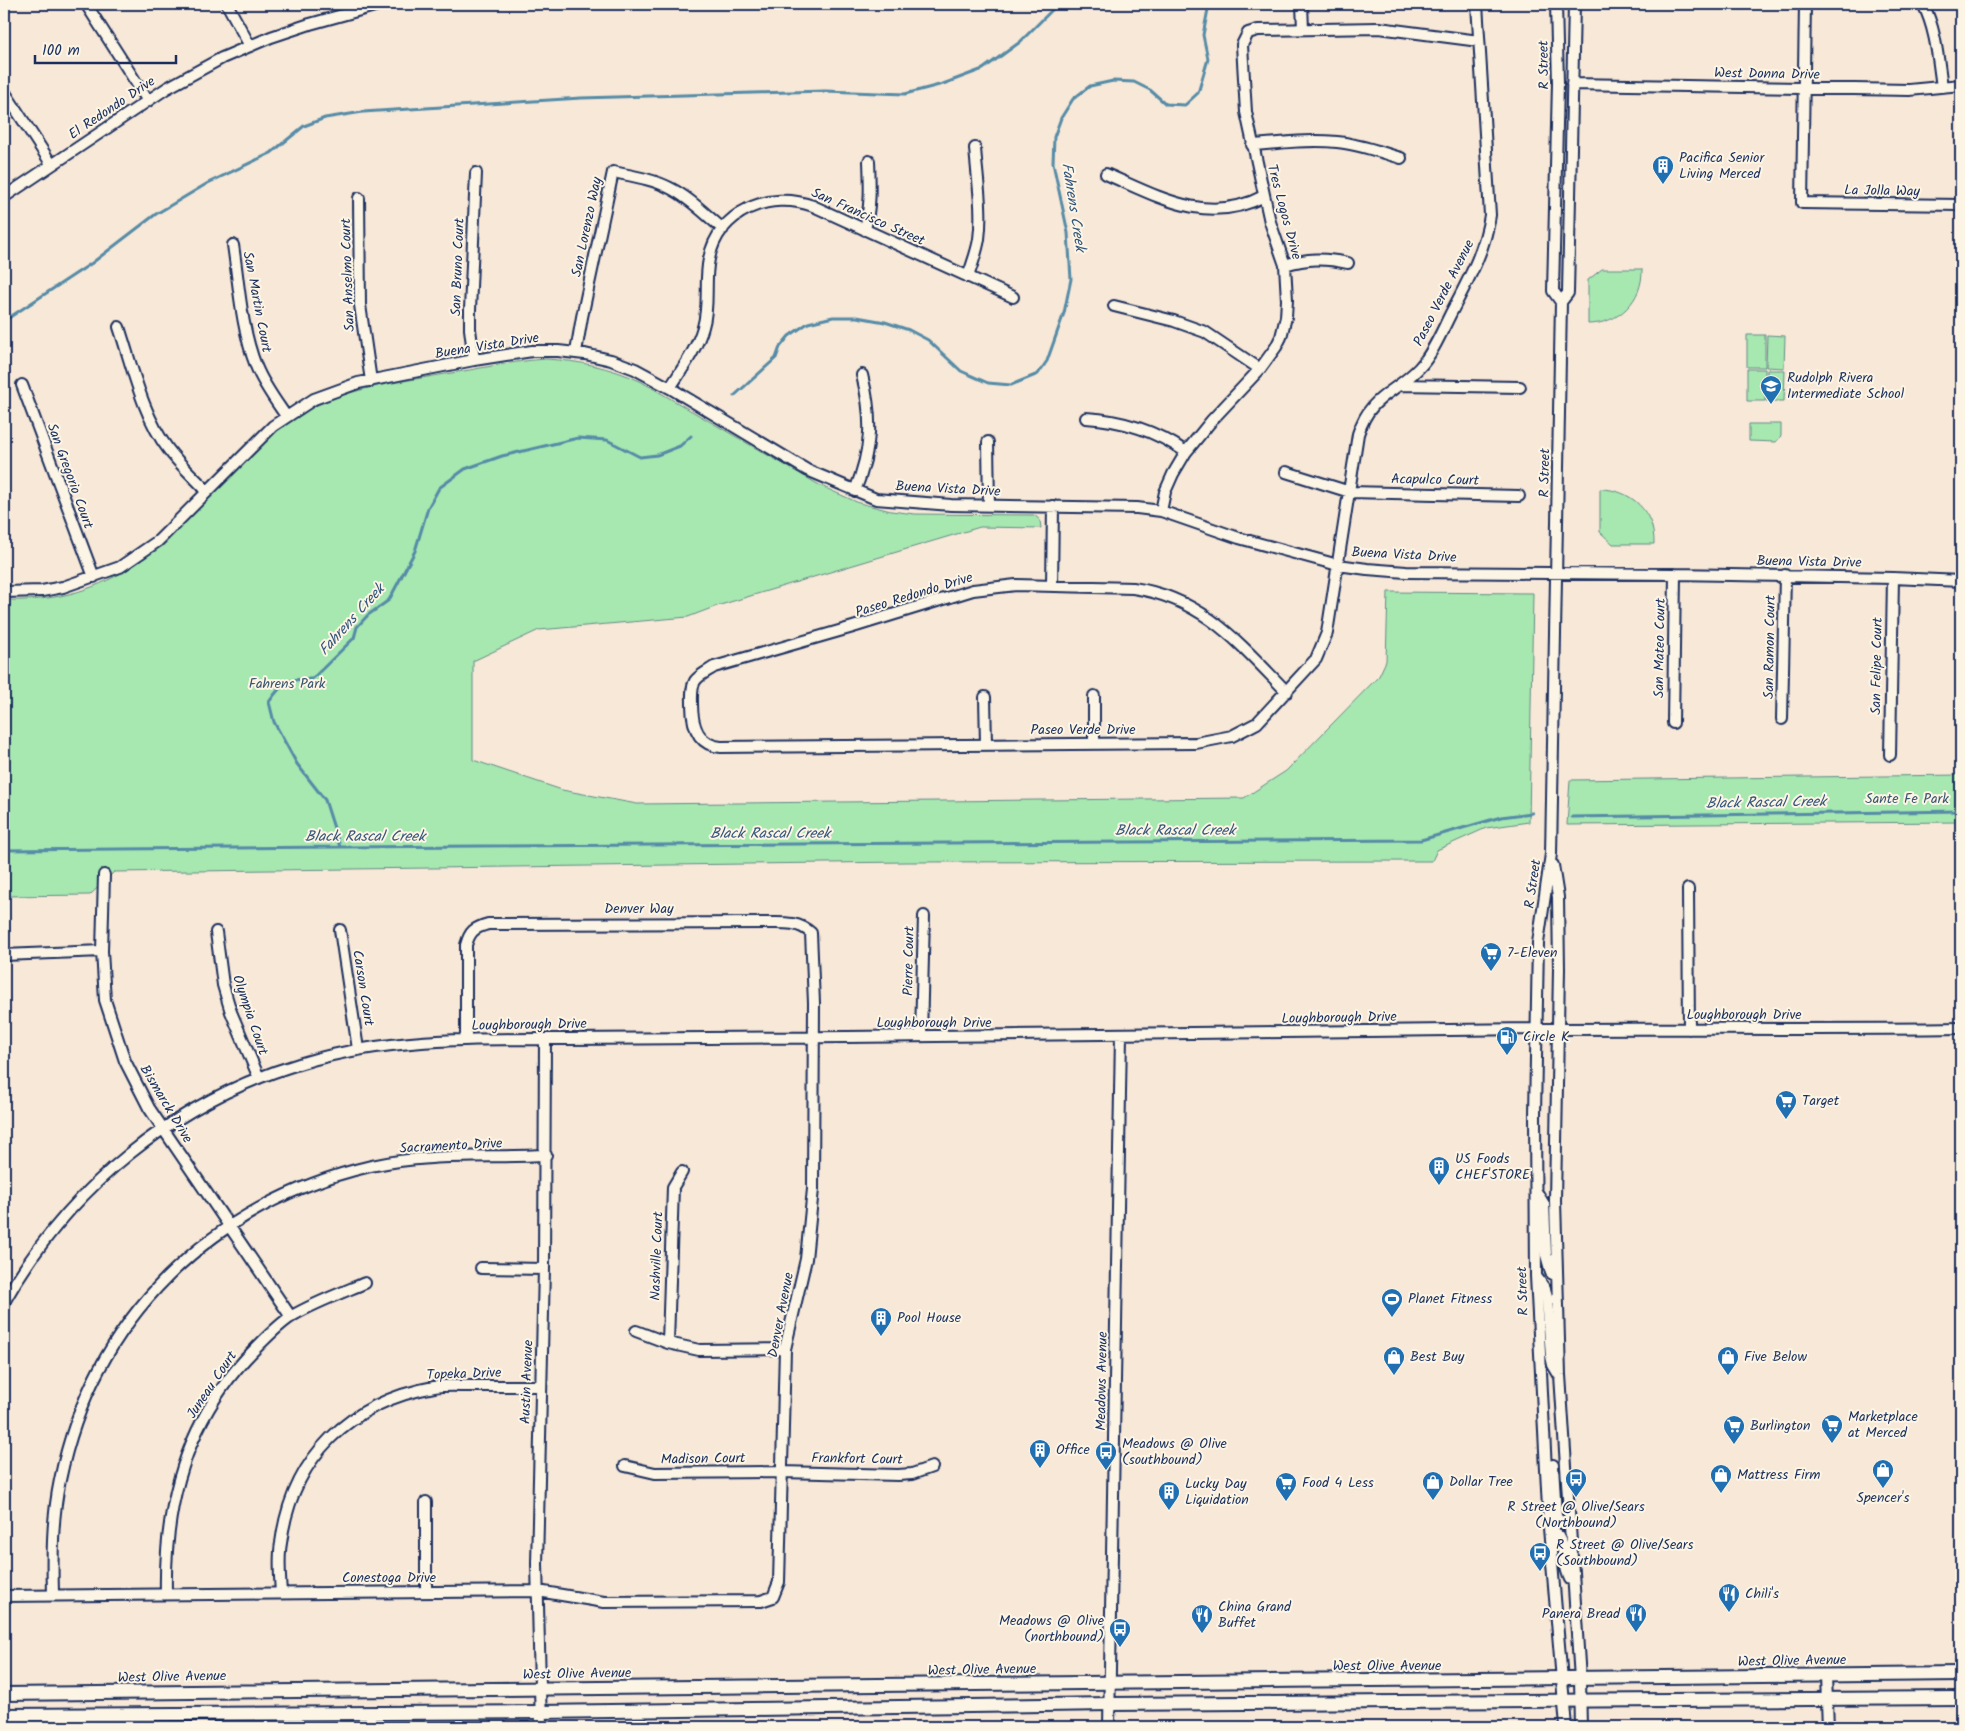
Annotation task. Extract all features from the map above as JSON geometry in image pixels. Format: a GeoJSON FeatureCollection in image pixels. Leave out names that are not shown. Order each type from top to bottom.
{"type":"FeatureCollection","features":[{"type":"Feature","properties":{"kind":"main road","name":"West Olive Avenue"},"geometry":{"type":"LineString","coordinates":[[4,1694],[1961,1674]]}},
{"type":"Feature","properties":{"kind":"main road"},"geometry":{"type":"LineString","coordinates":[[4,1715],[540,1712],[1110,1704],[1961,1698]]}},
{"type":"Feature","properties":{"kind":"street"},"geometry":{"type":"LineString","coordinates":[[86,4],[148,101]]}},
{"type":"Feature","properties":{"kind":"street"},"geometry":{"type":"LineString","coordinates":[[227,4],[250,46]]}},
{"type":"Feature","properties":{"kind":"street","name":"El Redondo Drive"},"geometry":{"type":"LineString","coordinates":[[4,197],[192,74],[250,46],[355,8],[382,4]]}},
{"type":"Feature","properties":{"kind":"street"},"geometry":{"type":"LineString","coordinates":[[1302,4],[1303,29],[1379,28],[1479,41]]}},
{"type":"Feature","properties":{"kind":"street","name":"Paseo Verde Avenue"},"geometry":{"type":"LineString","coordinates":[[1338,565],[1358,434],[1362,421],[1378,399],[1400,385],[1421,367],[1440,336],[1480,254],[1487,235],[1490,215],[1478,4]]}},
{"type":"Feature","properties":{"kind":"street","name":"R Street"},"geometry":{"type":"LineString","coordinates":[[1556,4],[1558,83],[1553,291],[1562,302]]}},
{"type":"Feature","properties":{"kind":"street","name":"R Street"},"geometry":{"type":"LineString","coordinates":[[1566,1727],[1549,1528],[1536,1276],[1536,1190],[1538,943],[1551,854],[1562,302],[1568,293],[1574,4]]}},
{"type":"Feature","properties":{"kind":"street"},"geometry":{"type":"LineString","coordinates":[[1804,88],[1805,4]]}},
{"type":"Feature","properties":{"kind":"street"},"geometry":{"type":"LineString","coordinates":[[1923,4],[1933,32],[1942,87]]}},
{"type":"Feature","properties":{"kind":"street","name":"Tres Logos Drive"},"geometry":{"type":"LineString","coordinates":[[1160,511],[1165,492],[1186,452],[1212,420],[1260,369],[1281,337],[1286,316],[1287,300],[1285,265],[1270,222],[1252,145],[1244,89],[1242,45],[1248,33],[1258,30],[1303,29]]}},
{"type":"Feature","properties":{"kind":"street","name":"West Donna Drive"},"geometry":{"type":"LineString","coordinates":[[1572,84],[1909,90],[1961,85]]}},
{"type":"Feature","properties":{"kind":"street","name":"La Jolla Way"},"geometry":{"type":"LineString","coordinates":[[1804,88],[1802,204],[1961,205]]}},
{"type":"Feature","properties":{"kind":"street"},"geometry":{"type":"LineString","coordinates":[[4,91],[52,165]]}},
{"type":"Feature","properties":{"kind":"street"},"geometry":{"type":"LineString","coordinates":[[1252,145],[1303,141],[1338,142],[1356,145],[1401,158]]}},
{"type":"Feature","properties":{"kind":"street"},"geometry":{"type":"LineString","coordinates":[[968,277],[979,237],[980,221],[975,148]]}},
{"type":"Feature","properties":{"kind":"street"},"geometry":{"type":"LineString","coordinates":[[864,230],[871,195],[869,161]]}},
{"type":"Feature","properties":{"kind":"street","name":"San Lorenzo Way"},"geometry":{"type":"LineString","coordinates":[[576,352],[613,172],[668,187],[691,202],[722,229]]}},
{"type":"Feature","properties":{"kind":"street","name":"San Bruno Court"},"geometry":{"type":"LineString","coordinates":[[474,360],[470,329],[470,310],[476,173]]}},
{"type":"Feature","properties":{"kind":"street"},"geometry":{"type":"LineString","coordinates":[[1106,174],[1169,201],[1200,208],[1224,209],[1248,205],[1264,196]]}},
{"type":"Feature","properties":{"kind":"street","name":"San Anselmo Court"},"geometry":{"type":"LineString","coordinates":[[359,198],[360,305],[371,381]]}},
{"type":"Feature","properties":{"kind":"street","name":"San Francisco Street"},"geometry":{"type":"LineString","coordinates":[[670,388],[697,343],[703,328],[707,304],[707,270],[714,244],[722,229],[741,212],[753,206],[778,200],[804,203],[1013,297]]}},
{"type":"Feature","properties":{"kind":"street","name":"San Martin Court"},"geometry":{"type":"LineString","coordinates":[[233,244],[250,347],[256,367],[265,385],[286,416]]}},
{"type":"Feature","properties":{"kind":"street"},"geometry":{"type":"LineString","coordinates":[[1285,265],[1301,260],[1320,258],[1348,263]]}},
{"type":"Feature","properties":{"kind":"street"},"geometry":{"type":"LineString","coordinates":[[1114,306],[1174,321],[1205,332],[1260,369]]}},
{"type":"Feature","properties":{"kind":"street"},"geometry":{"type":"LineString","coordinates":[[119,327],[156,430],[168,449],[207,491]]}},
{"type":"Feature","properties":{"kind":"street","name":"Buena Vista Drive"},"geometry":{"type":"LineString","coordinates":[[4,592],[42,591],[63,588],[120,567],[144,552],[171,528],[256,441],[286,416],[328,393],[358,383],[474,360],[532,352],[576,352],[619,363],[644,373],[807,470],[876,499],[930,505],[1137,508],[1160,511],[1238,538],[1338,565],[1406,572],[1785,575],[1961,581]]}},
{"type":"Feature","properties":{"kind":"street"},"geometry":{"type":"LineString","coordinates":[[855,491],[865,464],[870,422],[869,401],[862,375]]}},
{"type":"Feature","properties":{"kind":"street","name":"San Gregorio Court"},"geometry":{"type":"LineString","coordinates":[[22,385],[94,577]]}},
{"type":"Feature","properties":{"kind":"street"},"geometry":{"type":"LineString","coordinates":[[1400,385],[1520,387]]}},
{"type":"Feature","properties":{"kind":"street"},"geometry":{"type":"LineString","coordinates":[[1086,418],[1109,420],[1139,427],[1160,436],[1186,452]]}},
{"type":"Feature","properties":{"kind":"street"},"geometry":{"type":"LineString","coordinates":[[988,442],[989,506]]}},
{"type":"Feature","properties":{"kind":"street","name":"Acapulco Court"},"geometry":{"type":"LineString","coordinates":[[1286,472],[1350,492],[1519,496]]}},
{"type":"Feature","properties":{"kind":"street"},"geometry":{"type":"LineString","coordinates":[[1052,586],[1053,506]]}},
{"type":"Feature","properties":{"kind":"street","name":"Paseo Verde Drive"},"geometry":{"type":"LineString","coordinates":[[721,747],[1196,743],[1232,736],[1256,723],[1316,659],[1327,633],[1338,565]]}},
{"type":"Feature","properties":{"kind":"street","name":"San Mateo Court"},"geometry":{"type":"LineString","coordinates":[[1673,723],[1675,574]]}},
{"type":"Feature","properties":{"kind":"street","name":"San Ramon Court"},"geometry":{"type":"LineString","coordinates":[[1782,720],[1785,575]]}},
{"type":"Feature","properties":{"kind":"street","name":"San Felipe Court"},"geometry":{"type":"LineString","coordinates":[[1890,755],[1893,578]]}},
{"type":"Feature","properties":{"kind":"street","name":"Paseo Redondo Drive"},"geometry":{"type":"LineString","coordinates":[[721,747],[710,744],[700,736],[694,728],[692,717],[694,684],[698,677],[714,667],[844,630],[973,590],[1016,585],[1133,588],[1155,592],[1182,601],[1240,643],[1287,692]]}},
{"type":"Feature","properties":{"kind":"street"},"geometry":{"type":"LineString","coordinates":[[1094,696],[1094,743]]}},
{"type":"Feature","properties":{"kind":"street"},"geometry":{"type":"LineString","coordinates":[[985,697],[986,744]]}},
{"type":"Feature","properties":{"kind":"street","name":"R Street"},"geometry":{"type":"LineString","coordinates":[[1551,854],[1558,897],[1559,1029],[1556,1130],[1560,1376],[1580,1678],[1581,1727]]}},
{"type":"Feature","properties":{"kind":"street","name":"Bismarck Drive"},"geometry":{"type":"LineString","coordinates":[[104,875],[102,951],[106,1000],[117,1039],[133,1077],[163,1128],[291,1317]]}},
{"type":"Feature","properties":{"kind":"street"},"geometry":{"type":"LineString","coordinates":[[1688,889],[1688,1029]]}},
{"type":"Feature","properties":{"kind":"street","name":"Pierre Court"},"geometry":{"type":"LineString","coordinates":[[922,1036],[924,916]]}},
{"type":"Feature","properties":{"kind":"street","name":"Denver Way"},"geometry":{"type":"LineString","coordinates":[[466,1040],[466,945],[474,928],[488,924],[765,922],[794,924],[804,927],[811,933],[813,950],[813,1037]]}},
{"type":"Feature","properties":{"kind":"street","name":"Carson Court"},"geometry":{"type":"LineString","coordinates":[[340,930],[358,1049]]}},
{"type":"Feature","properties":{"kind":"street","name":"Olympia Court"},"geometry":{"type":"LineString","coordinates":[[216,932],[223,985],[259,1078]]}},
{"type":"Feature","properties":{"kind":"street"},"geometry":{"type":"LineString","coordinates":[[4,955],[102,951]]}},
{"type":"Feature","properties":{"kind":"street","name":"Loughborough Drive"},"geometry":{"type":"LineString","coordinates":[[4,1302],[48,1235],[69,1210],[105,1175],[163,1128],[207,1102],[259,1078],[301,1063],[358,1049],[393,1044],[466,1040],[545,1039],[1121,1035],[1537,1029],[1961,1028]]}},
{"type":"Feature","properties":{"kind":"street","name":"Meadows Avenue"},"geometry":{"type":"LineString","coordinates":[[1109,1727],[1121,1035]]}},
{"type":"Feature","properties":{"kind":"street","name":"Denver Avenue"},"geometry":{"type":"LineString","coordinates":[[773,1598],[779,1582],[785,1349],[806,1259],[811,1206],[813,1037]]}},
{"type":"Feature","properties":{"kind":"street","name":"Austin Avenue"},"geometry":{"type":"LineString","coordinates":[[540,1727],[537,1564],[546,1155],[545,1039]]}},
{"type":"Feature","properties":{"kind":"street","name":"Sacramento Drive"},"geometry":{"type":"LineString","coordinates":[[53,1594],[52,1551],[59,1482],[66,1451],[99,1371],[121,1333],[145,1300],[173,1272],[230,1225],[268,1202],[298,1188],[372,1166],[417,1159],[546,1155]]}},
{"type":"Feature","properties":{"kind":"street","name":"Nashville Court"},"geometry":{"type":"LineString","coordinates":[[668,1343],[673,1187],[682,1172]]}},
{"type":"Feature","properties":{"kind":"street"},"geometry":{"type":"LineString","coordinates":[[1536,1190],[1544,1204],[1547,1264],[1551,1273],[1557,1276]]}},
{"type":"Feature","properties":{"kind":"street"},"geometry":{"type":"LineString","coordinates":[[481,1268],[544,1269]]}},
{"type":"Feature","properties":{"kind":"street"},"geometry":{"type":"LineString","coordinates":[[1536,1276],[1545,1289],[1547,1296],[1551,1356],[1553,1365],[1560,1376]]}},
{"type":"Feature","properties":{"kind":"street","name":"Juneau Court"},"geometry":{"type":"LineString","coordinates":[[166,1593],[165,1562],[170,1512],[180,1472],[210,1407],[237,1368],[267,1337],[291,1317],[365,1283]]}},
{"type":"Feature","properties":{"kind":"street"},"geometry":{"type":"LineString","coordinates":[[636,1331],[668,1343],[699,1350],[785,1349]]}},
{"type":"Feature","properties":{"kind":"street","name":"Topeka Drive"},"geometry":{"type":"LineString","coordinates":[[281,1593],[280,1544],[289,1506],[309,1462],[333,1434],[362,1411],[397,1395],[436,1386],[541,1386]]}},
{"type":"Feature","properties":{"kind":"street"},"geometry":{"type":"LineString","coordinates":[[1545,1440],[1552,1452],[1556,1516],[1560,1522],[1570,1525]]}},
{"type":"Feature","properties":{"kind":"street","name":"Madison Court"},"geometry":{"type":"LineString","coordinates":[[625,1466],[654,1473],[782,1472]]}},
{"type":"Feature","properties":{"kind":"street","name":"Frankfort Court"},"geometry":{"type":"LineString","coordinates":[[782,1472],[898,1475],[912,1474],[932,1468]]}},
{"type":"Feature","properties":{"kind":"street"},"geometry":{"type":"LineString","coordinates":[[426,1502],[426,1592]]}},
{"type":"Feature","properties":{"kind":"street"},"geometry":{"type":"LineString","coordinates":[[1549,1528],[1556,1531],[1559,1537],[1566,1572],[1573,1581]]}},
{"type":"Feature","properties":{"kind":"street","name":"Conestoga Drive"},"geometry":{"type":"LineString","coordinates":[[4,1596],[53,1594],[538,1591],[604,1602],[761,1601],[773,1598]]}},
{"type":"Feature","properties":{"kind":"street"},"geometry":{"type":"LineString","coordinates":[[1826,1676],[1828,1727]]}},
{"type":"Feature","properties":{"kind":"green space"},"geometry":{"type":"Polygon","coordinates":[[[1602,269],[1642,269],[1641,280],[1634,300],[1619,315],[1610,320],[1588,324],[1588,280],[1602,269]]]}},
{"type":"Feature","properties":{"kind":"green space"},"geometry":{"type":"Polygon","coordinates":[[[1747,335],[1765,335],[1765,367],[1747,367],[1747,335]]]}},
{"type":"Feature","properties":{"kind":"green space"},"geometry":{"type":"Polygon","coordinates":[[[1767,335],[1785,336],[1784,368],[1766,367],[1767,335]]]}},
{"type":"Feature","properties":{"kind":"green space","name":"Fahrens Park"},"geometry":{"type":"Polygon","coordinates":[[[546,359],[571,361],[594,366],[640,381],[821,486],[859,503],[891,511],[915,514],[1034,515],[1040,520],[1041,528],[980,527],[717,606],[688,617],[539,630],[473,661],[473,760],[562,790],[637,804],[1244,798],[1286,771],[1379,676],[1386,661],[1388,592],[1533,593],[1529,822],[1486,828],[1437,850],[1432,861],[906,862],[114,872],[90,895],[4,896],[4,600],[43,599],[77,592],[108,580],[135,564],[185,523],[273,435],[297,416],[314,407],[350,393],[388,384],[508,363],[546,359]]]}},
{"type":"Feature","properties":{"kind":"green space"},"geometry":{"type":"Polygon","coordinates":[[[1747,369],[1765,369],[1765,401],[1747,401],[1747,369]]]}},
{"type":"Feature","properties":{"kind":"green space"},"geometry":{"type":"Polygon","coordinates":[[[1767,370],[1785,370],[1784,401],[1766,401],[1767,370]]]}},
{"type":"Feature","properties":{"kind":"green space"},"geometry":{"type":"Polygon","coordinates":[[[1749,424],[1781,424],[1781,436],[1776,442],[1749,441],[1749,424]]]}},
{"type":"Feature","properties":{"kind":"green space"},"geometry":{"type":"Polygon","coordinates":[[[1600,489],[1622,493],[1639,504],[1650,522],[1654,544],[1613,544],[1600,532],[1600,489]]]}},
{"type":"Feature","properties":{"kind":"green space","name":"Sante Fe Park"},"geometry":{"type":"Polygon","coordinates":[[[1961,775],[1961,822],[1567,825],[1570,780],[1961,775]]]}},
{"type":"Feature","properties":{"kind":"waterway"},"geometry":{"type":"LineString","coordinates":[[4,321],[92,263],[156,214],[208,183],[271,153],[304,126],[325,118],[363,112],[581,98],[825,91],[905,94],[943,84],[983,69],[1020,42],[1058,4]]}},
{"type":"Feature","properties":{"kind":"waterway","name":"Fahrens Creek"},"geometry":{"type":"LineString","coordinates":[[734,396],[776,358],[780,347],[789,336],[808,323],[833,317],[857,317],[885,322],[909,330],[928,340],[961,371],[988,383],[1011,385],[1038,374],[1047,361],[1064,313],[1071,279],[1068,233],[1053,163],[1054,137],[1061,118],[1073,99],[1090,86],[1113,81],[1134,82],[1150,90],[1166,104],[1185,105],[1198,93],[1208,59],[1203,35],[1209,4]]}},
{"type":"Feature","properties":{"kind":"waterway","name":"Fahrens Creek"},"geometry":{"type":"LineString","coordinates":[[340,847],[325,800],[297,764],[274,722],[269,702],[286,683],[297,679],[312,679],[354,638],[357,627],[368,615],[389,600],[415,551],[428,508],[439,488],[465,469],[502,456],[578,438],[607,440],[640,457],[657,455],[680,446],[691,436]]}},
{"type":"Feature","properties":{"kind":"waterway","name":"Black Rascal Creek"},"geometry":{"type":"LineString","coordinates":[[1572,817],[1961,811]]}},
{"type":"Feature","properties":{"kind":"waterway","name":"Black Rascal Creek"},"geometry":{"type":"LineString","coordinates":[[4,850],[1421,840],[1501,817],[1532,813]]}},
{"type":"Feature","properties":{"kind":"place","name":"Pacifica Senior Living Merced"},"geometry":{"type":"Point","coordinates":[1663,185]}},
{"type":"Feature","properties":{"kind":"place","name":"Rudolph Rivera Intermediate School"},"geometry":{"type":"Point","coordinates":[1771,405]}},
{"type":"Feature","properties":{"kind":"place","name":"7-Eleven"},"geometry":{"type":"Point","coordinates":[1491,972]}},
{"type":"Feature","properties":{"kind":"place","name":"Circle K"},"geometry":{"type":"Point","coordinates":[1507,1056]}},
{"type":"Feature","properties":{"kind":"place","name":"Target"},"geometry":{"type":"Point","coordinates":[1786,1120]}},
{"type":"Feature","properties":{"kind":"place","name":"US Foods CHEF'STORE"},"geometry":{"type":"Point","coordinates":[1439,1186]}},
{"type":"Feature","properties":{"kind":"place","name":"Planet Fitness"},"geometry":{"type":"Point","coordinates":[1392,1318]}},
{"type":"Feature","properties":{"kind":"place","name":"Pool House"},"geometry":{"type":"Point","coordinates":[881,1337]}},
{"type":"Feature","properties":{"kind":"place","name":"Best Buy"},"geometry":{"type":"Point","coordinates":[1394,1376]}},
{"type":"Feature","properties":{"kind":"place","name":"Five Below"},"geometry":{"type":"Point","coordinates":[1728,1376]}},
{"type":"Feature","properties":{"kind":"place","name":"Marketplace at Merced"},"geometry":{"type":"Point","coordinates":[1832,1444]}},
{"type":"Feature","properties":{"kind":"place","name":"Burlington"},"geometry":{"type":"Point","coordinates":[1734,1445]}},
{"type":"Feature","properties":{"kind":"place","name":"Office"},"geometry":{"type":"Point","coordinates":[1040,1469]}},
{"type":"Feature","properties":{"kind":"place","name":"Meadows @ Olive (southbound)"},"geometry":{"type":"Point","coordinates":[1106,1471]}},
{"type":"Feature","properties":{"kind":"place","name":"Spencer's"},"geometry":{"type":"Point","coordinates":[1883,1489]}},
{"type":"Feature","properties":{"kind":"place","name":"Mattress Firm"},"geometry":{"type":"Point","coordinates":[1721,1494]}},
{"type":"Feature","properties":{"kind":"place","name":"R Street @ Olive/Sears (Northbound)"},"geometry":{"type":"Point","coordinates":[1576,1498]}},
{"type":"Feature","properties":{"kind":"place","name":"Dollar Tree"},"geometry":{"type":"Point","coordinates":[1433,1501]}},
{"type":"Feature","properties":{"kind":"place","name":"Food 4 Less"},"geometry":{"type":"Point","coordinates":[1286,1502]}},
{"type":"Feature","properties":{"kind":"place","name":"Lucky Day Liquidation"},"geometry":{"type":"Point","coordinates":[1169,1511]}},
{"type":"Feature","properties":{"kind":"place","name":"R Street @ Olive/Sears (Southbound)"},"geometry":{"type":"Point","coordinates":[1540,1572]}},
{"type":"Feature","properties":{"kind":"place","name":"Chili's"},"geometry":{"type":"Point","coordinates":[1729,1613]}},
{"type":"Feature","properties":{"kind":"place","name":"Panera Bread"},"geometry":{"type":"Point","coordinates":[1636,1633]}},
{"type":"Feature","properties":{"kind":"place","name":"China Grand Buffet"},"geometry":{"type":"Point","coordinates":[1202,1634]}},
{"type":"Feature","properties":{"kind":"place","name":"Meadows @ Olive (northbound)"},"geometry":{"type":"Point","coordinates":[1120,1648]}}]}
